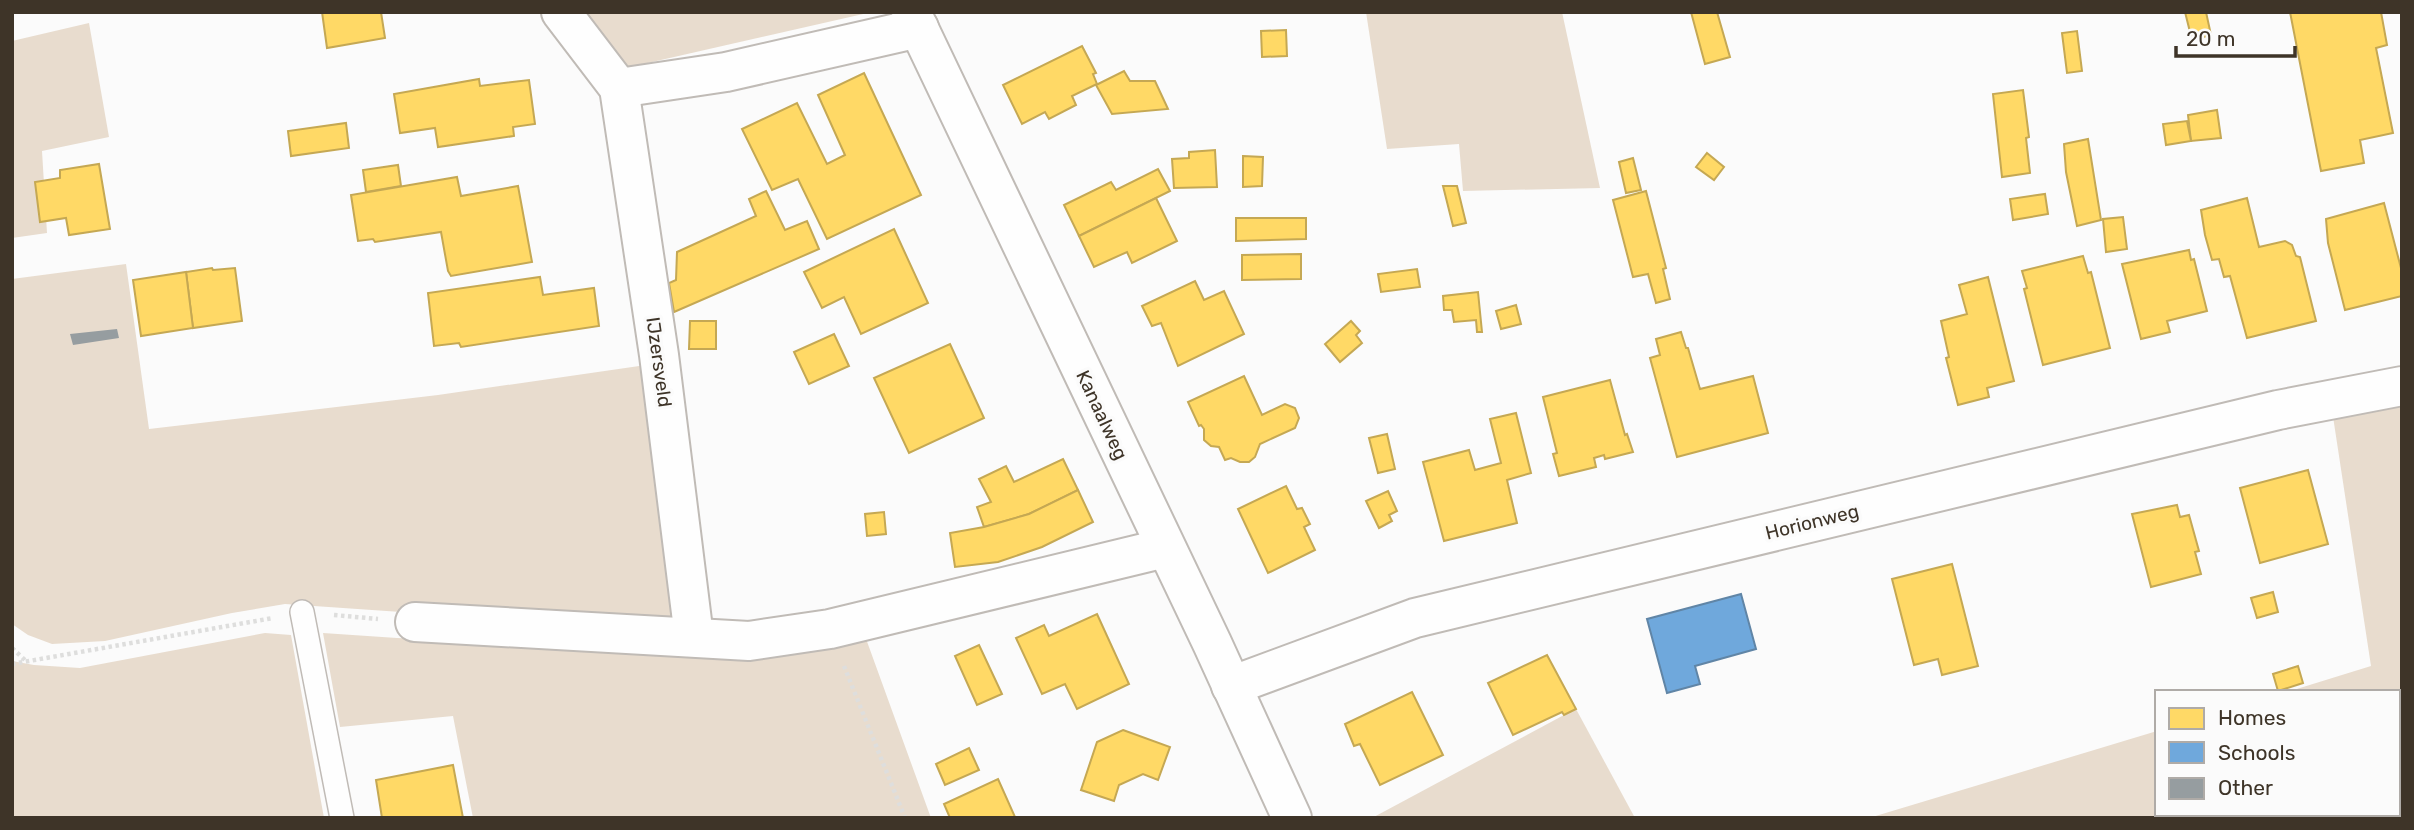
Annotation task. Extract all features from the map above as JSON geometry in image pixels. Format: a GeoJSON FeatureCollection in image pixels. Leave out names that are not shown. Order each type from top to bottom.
{"type":"FeatureCollection","features":[{"type":"Feature","properties":{"kind":"street","name":"IJzersveld"},"geometry":{"type":"LineString","coordinates":[[561,12],[620,88],[659,355],[694,637]]}},
{"type":"Feature","properties":{"kind":"street"},"geometry":{"type":"LineString","coordinates":[[620,88],[726,72],[915,20]]}},
{"type":"Feature","properties":{"kind":"street","name":"Kanaalweg"},"geometry":{"type":"LineString","coordinates":[[915,20],[1292,818]]}},
{"type":"Feature","properties":{"kind":"street","name":"Horionweg"},"geometry":{"type":"LineString","coordinates":[[1231,686],[1415,618],[2278,410],[2402,386]]}},
{"type":"Feature","properties":{"kind":"street"},"geometry":{"type":"LineString","coordinates":[[415,622],[749,641],[830,629],[1165,548]]}},
{"type":"Feature","properties":{"kind":"lane"},"geometry":{"type":"LineString","coordinates":[[302,612],[342,818]]}},
{"type":"Feature","properties":{"kind":"path"},"geometry":{"type":"LineString","coordinates":[[12,664],[302,612],[415,622]]}},
{"type":"Feature","properties":{"kind":"path"},"geometry":{"type":"LineString","coordinates":[[830,629],[905,818]]}},
{"type":"Feature","properties":{"kind":"path"},"geometry":{"type":"LineString","coordinates":[[12,648],[27,661]]}},
{"type":"Feature","properties":{"kind":"shaded area"},"geometry":{"type":"Polygon","coordinates":[[[576,12],[872,12],[617,70],[576,12]]]}},
{"type":"Feature","properties":{"kind":"shaded area"},"geometry":{"type":"Polygon","coordinates":[[[1366,12],[1562,12],[1600,188],[1463,191],[1459,144],[1387,149],[1366,12]]]}},
{"type":"Feature","properties":{"kind":"shaded area"},"geometry":{"type":"Polygon","coordinates":[[[89,23],[109,137],[42,151],[47,233],[12,238],[12,41],[89,23]]]}},
{"type":"Feature","properties":{"kind":"shaded area"},"geometry":{"type":"Polygon","coordinates":[[[126,264],[149,429],[438,395],[653,364],[673,620],[430,614],[285,604],[105,641],[52,644],[28,635],[12,624],[12,279],[126,264]]]}},
{"type":"Feature","properties":{"kind":"shaded area"},"geometry":{"type":"Polygon","coordinates":[[[2402,397],[2402,818],[1869,818],[2155,732],[2155,816],[2400,816],[2400,690],[2293,690],[2371,666],[2332,410],[2402,397]]]}},
{"type":"Feature","properties":{"kind":"shaded area"},"geometry":{"type":"Polygon","coordinates":[[[265,633],[291,635],[324,818],[12,818],[12,661],[80,668],[265,633]]]}},
{"type":"Feature","properties":{"kind":"shaded area"},"geometry":{"type":"Polygon","coordinates":[[[323,633],[672,648],[865,636],[931,818],[473,818],[453,716],[340,727],[323,633]]]}},
{"type":"Feature","properties":{"kind":"shaded area"},"geometry":{"type":"Polygon","coordinates":[[[1576,709],[1635,818],[1372,818],[1564,715],[1576,709]]]}},
{"type":"Feature","properties":{"kind":"building: Homes"},"geometry":{"type":"Polygon","coordinates":[[[322,12],[381,12],[385,38],[327,48],[322,12]]]}},
{"type":"Feature","properties":{"kind":"building: Homes"},"geometry":{"type":"Polygon","coordinates":[[[1691,12],[1717,12],[1730,57],[1705,64],[1691,12]]]}},
{"type":"Feature","properties":{"kind":"building: Homes"},"geometry":{"type":"Polygon","coordinates":[[[2185,12],[2206,12],[2211,35],[2192,40],[2185,12]]]}},
{"type":"Feature","properties":{"kind":"building: Homes"},"geometry":{"type":"Polygon","coordinates":[[[2290,12],[2381,12],[2387,45],[2376,48],[2393,133],[2360,140],[2364,163],[2321,171],[2290,12]]]}},
{"type":"Feature","properties":{"kind":"building: Homes"},"geometry":{"type":"Polygon","coordinates":[[[1286,30],[1287,56],[1262,57],[1261,31],[1286,30]]]}},
{"type":"Feature","properties":{"kind":"building: Homes"},"geometry":{"type":"Polygon","coordinates":[[[2077,31],[2082,71],[2067,73],[2062,33],[2077,31]]]}},
{"type":"Feature","properties":{"kind":"building: Homes"},"geometry":{"type":"Polygon","coordinates":[[[1082,46],[1096,73],[1093,74],[1097,84],[1072,96],[1076,105],[1049,119],[1045,112],[1022,124],[1003,85],[1082,46]]]}},
{"type":"Feature","properties":{"kind":"building: Homes"},"geometry":{"type":"Polygon","coordinates":[[[1124,71],[1130,81],[1155,81],[1168,109],[1112,114],[1096,85],[1124,71]]]}},
{"type":"Feature","properties":{"kind":"building: Homes"},"geometry":{"type":"Polygon","coordinates":[[[864,73],[921,195],[827,239],[798,179],[772,190],[742,129],[797,103],[827,164],[845,155],[818,95],[864,73]]]}},
{"type":"Feature","properties":{"kind":"building: Homes"},"geometry":{"type":"Polygon","coordinates":[[[479,79],[480,86],[529,80],[535,124],[513,127],[514,136],[438,147],[435,128],[400,133],[394,94],[479,79]]]}},
{"type":"Feature","properties":{"kind":"building: Homes"},"geometry":{"type":"Polygon","coordinates":[[[2023,90],[2030,173],[2002,177],[1993,94],[2023,90]]]}},
{"type":"Feature","properties":{"kind":"building: Homes"},"geometry":{"type":"Polygon","coordinates":[[[2217,110],[2221,138],[2191,141],[2188,115],[2217,110]]]}},
{"type":"Feature","properties":{"kind":"building: Homes"},"geometry":{"type":"Polygon","coordinates":[[[2187,121],[2191,141],[2166,145],[2163,124],[2187,121]]]}},
{"type":"Feature","properties":{"kind":"building: Homes"},"geometry":{"type":"Polygon","coordinates":[[[346,123],[349,148],[291,156],[288,131],[346,123]]]}},
{"type":"Feature","properties":{"kind":"building: Homes"},"geometry":{"type":"Polygon","coordinates":[[[2088,139],[2101,220],[2077,226],[2066,172],[2064,144],[2088,139]]]}},
{"type":"Feature","properties":{"kind":"building: Homes"},"geometry":{"type":"Polygon","coordinates":[[[1215,150],[1217,187],[1174,188],[1172,159],[1189,158],[1189,152],[1215,150]]]}},
{"type":"Feature","properties":{"kind":"building: Homes"},"geometry":{"type":"Polygon","coordinates":[[[1707,153],[1724,167],[1714,180],[1696,167],[1707,153]]]}},
{"type":"Feature","properties":{"kind":"building: Homes"},"geometry":{"type":"Polygon","coordinates":[[[1243,156],[1263,157],[1262,186],[1243,187],[1243,156]]]}},
{"type":"Feature","properties":{"kind":"building: Homes"},"geometry":{"type":"Polygon","coordinates":[[[1633,158],[1641,190],[1626,193],[1619,162],[1633,158]]]}},
{"type":"Feature","properties":{"kind":"building: Homes"},"geometry":{"type":"Polygon","coordinates":[[[99,164],[110,229],[69,235],[66,218],[40,222],[35,182],[60,178],[60,170],[99,164]]]}},
{"type":"Feature","properties":{"kind":"building: Homes"},"geometry":{"type":"Polygon","coordinates":[[[398,165],[401,186],[366,192],[363,170],[398,165]]]}},
{"type":"Feature","properties":{"kind":"building: Homes"},"geometry":{"type":"Polygon","coordinates":[[[1158,169],[1170,191],[1079,236],[1064,205],[1111,182],[1116,190],[1158,169]]]}},
{"type":"Feature","properties":{"kind":"building: Homes"},"geometry":{"type":"Polygon","coordinates":[[[457,177],[461,196],[518,186],[532,262],[451,276],[441,232],[375,242],[373,239],[358,241],[351,195],[457,177]]]}},
{"type":"Feature","properties":{"kind":"building: Homes"},"geometry":{"type":"Polygon","coordinates":[[[1443,186],[1457,186],[1466,223],[1453,226],[1443,186]]]}},
{"type":"Feature","properties":{"kind":"building: Homes"},"geometry":{"type":"Polygon","coordinates":[[[766,191],[785,230],[807,221],[819,249],[674,312],[669,283],[676,280],[677,252],[756,216],[749,199],[766,191]]]}},
{"type":"Feature","properties":{"kind":"building: Homes"},"geometry":{"type":"Polygon","coordinates":[[[1646,191],[1666,268],[1663,269],[1670,299],[1656,303],[1648,274],[1633,277],[1613,200],[1646,191]]]}},
{"type":"Feature","properties":{"kind":"building: Homes"},"geometry":{"type":"Polygon","coordinates":[[[2045,194],[2048,214],[2013,220],[2010,199],[2045,194]]]}},
{"type":"Feature","properties":{"kind":"building: Homes"},"geometry":{"type":"Polygon","coordinates":[[[1156,198],[1177,241],[1132,263],[1127,252],[1094,267],[1079,236],[1156,198]]]}},
{"type":"Feature","properties":{"kind":"building: Homes"},"geometry":{"type":"Polygon","coordinates":[[[2247,198],[2259,247],[2285,241],[2292,245],[2296,256],[2300,257],[2316,321],[2247,338],[2230,276],[2224,277],[2219,259],[2212,260],[2201,210],[2247,198]]]}},
{"type":"Feature","properties":{"kind":"building: Homes"},"geometry":{"type":"Polygon","coordinates":[[[2384,203],[2402,272],[2402,296],[2345,310],[2328,243],[2326,219],[2384,203]]]}},
{"type":"Feature","properties":{"kind":"building: Homes"},"geometry":{"type":"Polygon","coordinates":[[[2123,217],[2127,249],[2106,252],[2103,219],[2123,217]]]}},
{"type":"Feature","properties":{"kind":"building: Homes"},"geometry":{"type":"Polygon","coordinates":[[[1236,218],[1306,218],[1306,239],[1236,241],[1236,218]]]}},
{"type":"Feature","properties":{"kind":"building: Homes"},"geometry":{"type":"Polygon","coordinates":[[[894,229],[928,303],[861,334],[844,297],[822,308],[804,272],[894,229]]]}},
{"type":"Feature","properties":{"kind":"building: Homes"},"geometry":{"type":"Polygon","coordinates":[[[2189,250],[2191,260],[2194,259],[2207,311],[2167,321],[2170,332],[2141,339],[2122,264],[2189,250]]]}},
{"type":"Feature","properties":{"kind":"building: Homes"},"geometry":{"type":"Polygon","coordinates":[[[1301,254],[1301,279],[1242,280],[1242,255],[1301,254]]]}},
{"type":"Feature","properties":{"kind":"building: Homes"},"geometry":{"type":"Polygon","coordinates":[[[2083,256],[2088,273],[2091,272],[2110,348],[2043,365],[2022,271],[2083,256]]]}},
{"type":"Feature","properties":{"kind":"building: Homes"},"geometry":{"type":"Polygon","coordinates":[[[235,268],[242,321],[193,328],[186,272],[235,268]]]}},
{"type":"Feature","properties":{"kind":"building: Homes"},"geometry":{"type":"Polygon","coordinates":[[[1417,269],[1420,287],[1381,292],[1378,274],[1417,269]]]}},
{"type":"Feature","properties":{"kind":"building: Homes"},"geometry":{"type":"Polygon","coordinates":[[[186,272],[193,328],[141,336],[133,280],[186,272]]]}},
{"type":"Feature","properties":{"kind":"building: Homes"},"geometry":{"type":"Polygon","coordinates":[[[540,277],[543,295],[594,288],[599,326],[461,347],[459,343],[434,346],[428,293],[540,277]]]}},
{"type":"Feature","properties":{"kind":"building: Homes"},"geometry":{"type":"Polygon","coordinates":[[[1988,277],[2014,381],[1987,388],[1989,397],[1958,405],[1946,358],[1949,357],[1941,321],[1967,314],[1959,285],[1988,277]]]}},
{"type":"Feature","properties":{"kind":"building: Homes"},"geometry":{"type":"Polygon","coordinates":[[[1195,281],[1204,300],[1224,291],[1244,334],[1178,366],[1161,323],[1152,326],[1142,306],[1195,281]]]}},
{"type":"Feature","properties":{"kind":"building: Homes"},"geometry":{"type":"Polygon","coordinates":[[[1478,292],[1482,332],[1477,332],[1476,320],[1454,322],[1452,310],[1444,310],[1443,296],[1478,292]]]}},
{"type":"Feature","properties":{"kind":"building: Homes"},"geometry":{"type":"Polygon","coordinates":[[[1516,305],[1521,324],[1501,329],[1496,311],[1516,305]]]}},
{"type":"Feature","properties":{"kind":"building: Homes"},"geometry":{"type":"Polygon","coordinates":[[[690,321],[716,321],[716,349],[689,349],[690,321]]]}},
{"type":"Feature","properties":{"kind":"building: Homes"},"geometry":{"type":"Polygon","coordinates":[[[1351,321],[1360,331],[1356,335],[1362,343],[1340,362],[1325,344],[1351,321]]]}},
{"type":"Feature","properties":{"kind":"building: Homes"},"geometry":{"type":"Polygon","coordinates":[[[1681,332],[1700,389],[1753,376],[1768,433],[1677,457],[1650,358],[1660,355],[1656,339],[1681,332]]]}},
{"type":"Feature","properties":{"kind":"building: Homes"},"geometry":{"type":"Polygon","coordinates":[[[834,334],[849,366],[809,384],[794,352],[834,334]]]}},
{"type":"Feature","properties":{"kind":"building: Homes"},"geometry":{"type":"Polygon","coordinates":[[[950,344],[984,418],[909,453],[874,378],[950,344]]]}},
{"type":"Feature","properties":{"kind":"building: Homes"},"geometry":{"type":"Polygon","coordinates":[[[1244,376],[1262,415],[1285,404],[1295,408],[1299,418],[1295,428],[1260,444],[1255,457],[1249,462],[1231,458],[1225,460],[1219,447],[1211,446],[1204,440],[1204,429],[1199,426],[1188,402],[1244,376]]]}},
{"type":"Feature","properties":{"kind":"building: Homes"},"geometry":{"type":"Polygon","coordinates":[[[1610,380],[1625,435],[1627,434],[1633,452],[1605,459],[1604,455],[1594,458],[1596,467],[1559,476],[1553,454],[1557,453],[1543,397],[1610,380]]]}},
{"type":"Feature","properties":{"kind":"building: Homes"},"geometry":{"type":"Polygon","coordinates":[[[1516,413],[1531,473],[1507,480],[1517,523],[1444,541],[1423,462],[1469,450],[1475,470],[1501,463],[1490,419],[1516,413]]]}},
{"type":"Feature","properties":{"kind":"building: Homes"},"geometry":{"type":"Polygon","coordinates":[[[1387,434],[1395,469],[1378,473],[1369,438],[1387,434]]]}},
{"type":"Feature","properties":{"kind":"building: Homes"},"geometry":{"type":"Polygon","coordinates":[[[1063,459],[1078,490],[1029,514],[984,527],[977,507],[991,502],[979,479],[1006,466],[1014,482],[1063,459]]]}},
{"type":"Feature","properties":{"kind":"building: Homes"},"geometry":{"type":"Polygon","coordinates":[[[2308,470],[2328,544],[2260,563],[2240,488],[2308,470]]]}},
{"type":"Feature","properties":{"kind":"building: Homes"},"geometry":{"type":"Polygon","coordinates":[[[1286,486],[1297,509],[1302,508],[1310,524],[1304,527],[1315,550],[1268,573],[1238,509],[1286,486]]]}},
{"type":"Feature","properties":{"kind":"building: Homes"},"geometry":{"type":"Polygon","coordinates":[[[1078,490],[1093,522],[1042,547],[998,562],[955,567],[950,533],[984,527],[1029,514],[1078,490]]]}},
{"type":"Feature","properties":{"kind":"building: Homes"},"geometry":{"type":"Polygon","coordinates":[[[1388,491],[1397,511],[1389,515],[1392,521],[1379,528],[1366,501],[1388,491]]]}},
{"type":"Feature","properties":{"kind":"building: Homes"},"geometry":{"type":"Polygon","coordinates":[[[2177,505],[2180,517],[2189,515],[2199,551],[2195,552],[2201,574],[2151,587],[2132,514],[2177,505]]]}},
{"type":"Feature","properties":{"kind":"building: Homes"},"geometry":{"type":"Polygon","coordinates":[[[884,512],[886,534],[867,536],[865,514],[884,512]]]}},
{"type":"Feature","properties":{"kind":"building: Homes"},"geometry":{"type":"Polygon","coordinates":[[[1952,564],[1978,666],[1942,675],[1938,659],[1914,665],[1892,579],[1952,564]]]}},
{"type":"Feature","properties":{"kind":"building: Homes"},"geometry":{"type":"Polygon","coordinates":[[[2273,592],[2278,612],[2257,618],[2251,598],[2273,592]]]}},
{"type":"Feature","properties":{"kind":"building: Homes"},"geometry":{"type":"Polygon","coordinates":[[[1097,614],[1129,684],[1077,709],[1065,684],[1042,694],[1016,638],[1044,625],[1049,636],[1097,614]]]}},
{"type":"Feature","properties":{"kind":"building: Homes"},"geometry":{"type":"Polygon","coordinates":[[[979,645],[1002,694],[977,705],[955,656],[979,645]]]}},
{"type":"Feature","properties":{"kind":"building: Homes"},"geometry":{"type":"Polygon","coordinates":[[[1547,655],[1576,709],[1564,715],[1562,712],[1513,735],[1488,683],[1547,655]]]}},
{"type":"Feature","properties":{"kind":"building: Homes"},"geometry":{"type":"Polygon","coordinates":[[[2298,666],[2303,683],[2278,690],[2273,674],[2298,666]]]}},
{"type":"Feature","properties":{"kind":"building: Homes"},"geometry":{"type":"Polygon","coordinates":[[[1412,692],[1443,755],[1380,785],[1360,744],[1354,746],[1345,724],[1412,692]]]}},
{"type":"Feature","properties":{"kind":"building: Homes"},"geometry":{"type":"Polygon","coordinates":[[[1123,730],[1170,747],[1158,780],[1143,774],[1119,785],[1114,801],[1081,790],[1097,742],[1123,730]]]}},
{"type":"Feature","properties":{"kind":"building: Homes"},"geometry":{"type":"Polygon","coordinates":[[[969,748],[979,770],[945,785],[936,764],[969,748]]]}},
{"type":"Feature","properties":{"kind":"building: Homes"},"geometry":{"type":"Polygon","coordinates":[[[453,765],[463,818],[382,818],[376,780],[453,765]]]}},
{"type":"Feature","properties":{"kind":"building: Homes"},"geometry":{"type":"Polygon","coordinates":[[[998,779],[1015,817],[950,818],[944,804],[998,779]]]}},
{"type":"Feature","properties":{"kind":"building: Schools"},"geometry":{"type":"Polygon","coordinates":[[[1741,594],[1756,649],[1695,666],[1700,684],[1667,693],[1647,619],[1741,594]]]}},
{"type":"Feature","properties":{"kind":"building: Other"},"geometry":{"type":"Polygon","coordinates":[[[117,329],[119,338],[73,345],[70,334],[117,329]]]}}]}
